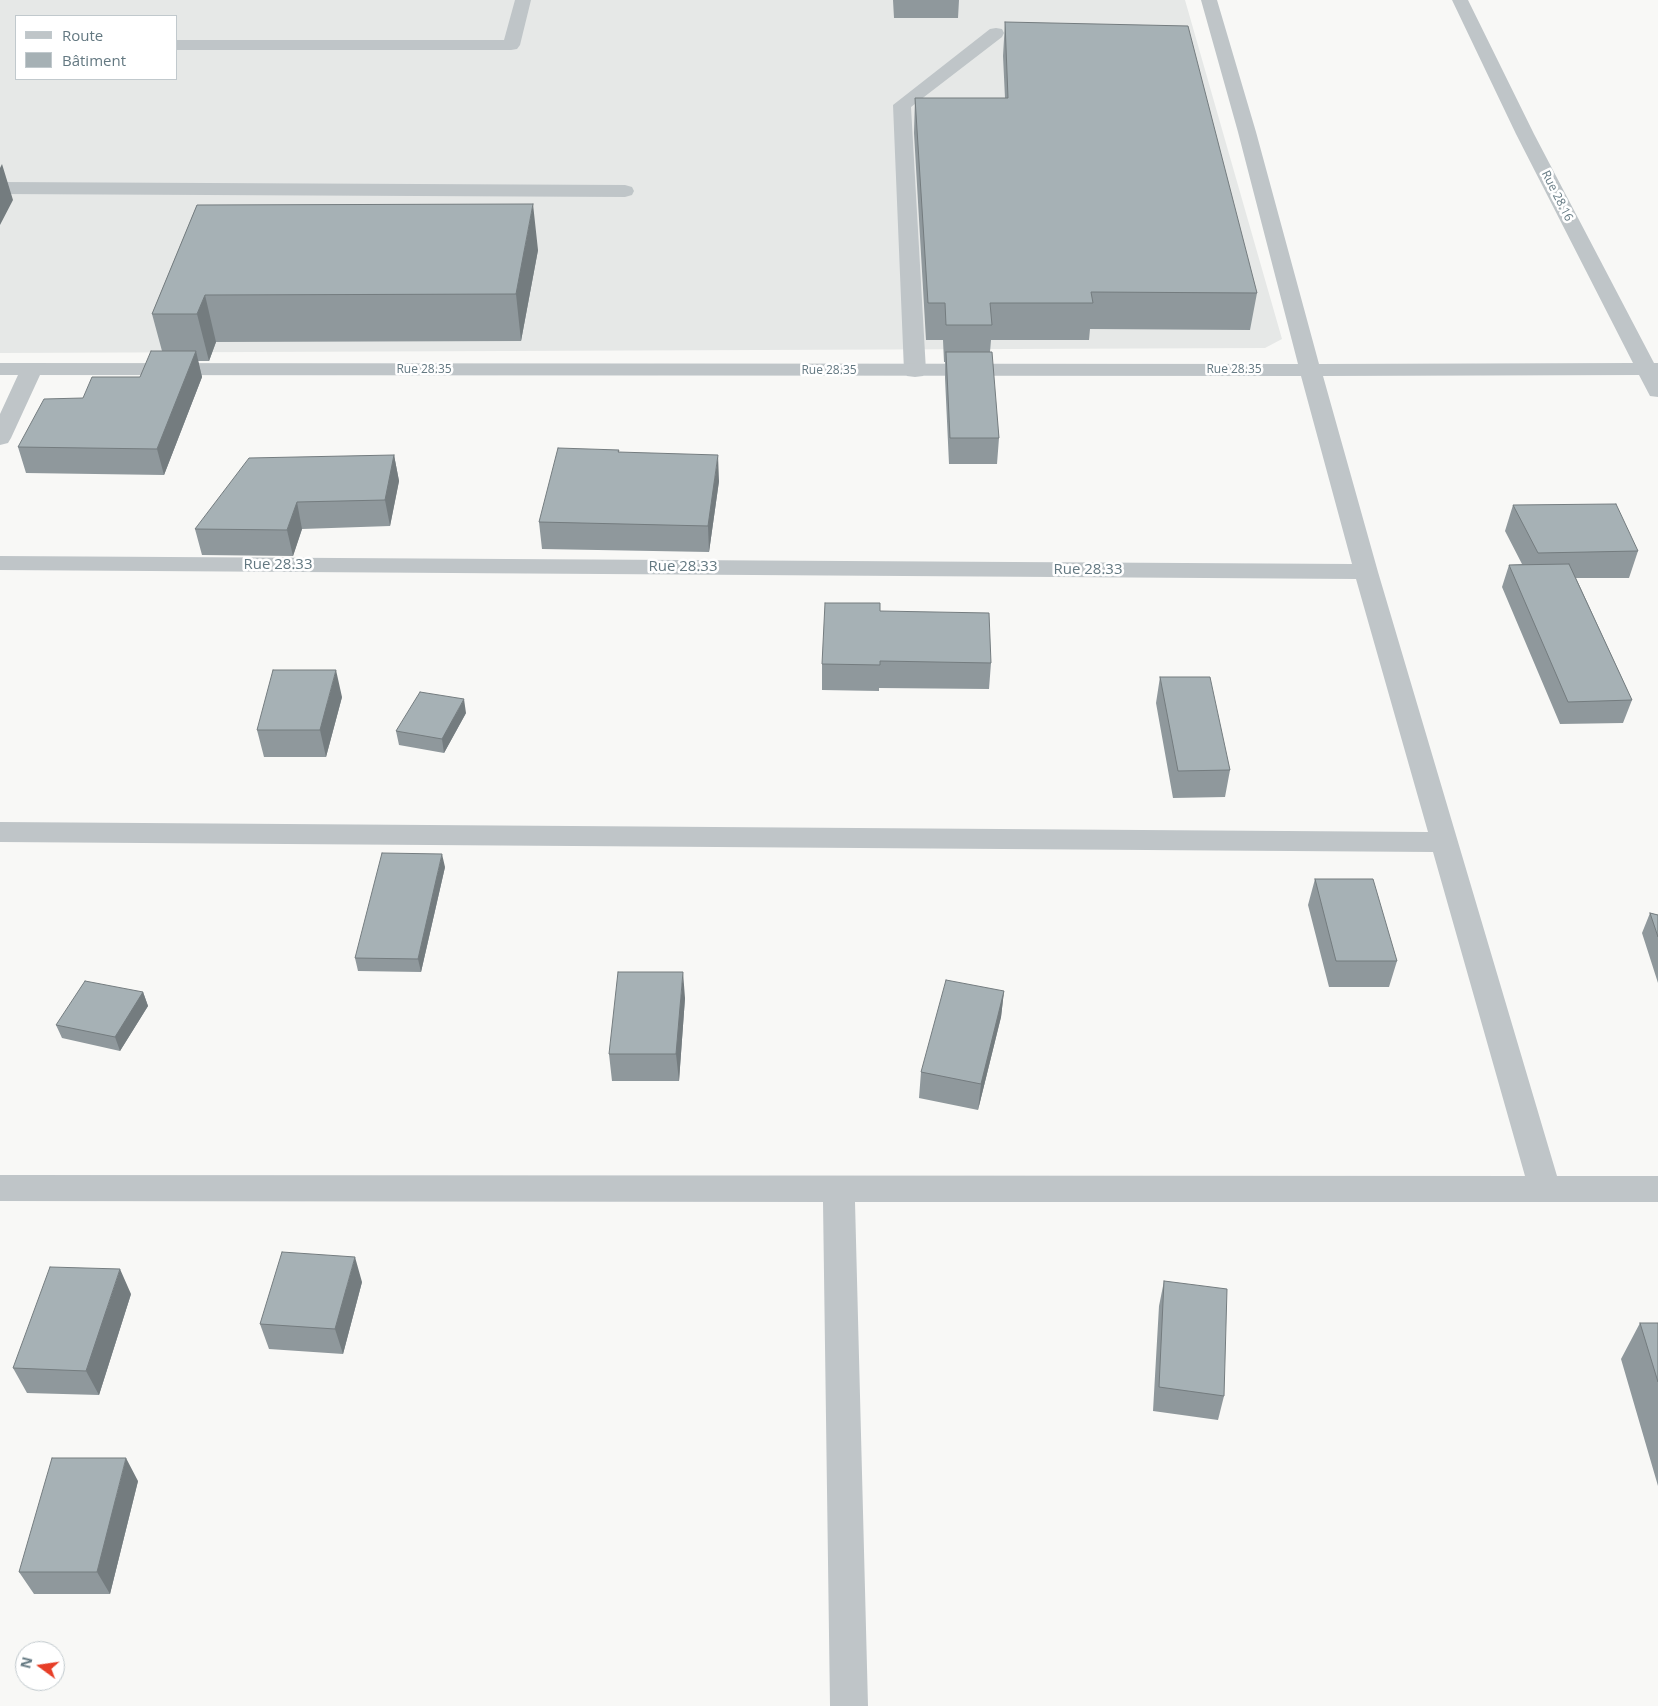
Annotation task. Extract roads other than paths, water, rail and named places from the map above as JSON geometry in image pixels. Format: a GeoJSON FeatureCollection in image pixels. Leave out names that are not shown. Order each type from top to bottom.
{"type":"FeatureCollection","features":[{"type":"Feature","properties":{"kind":"street"},"geometry":{"type":"LineString","coordinates":[[178,45],[511,45],[524,0]]}},
{"type":"Feature","properties":{"kind":"street"},"geometry":{"type":"LineString","coordinates":[[1209,0],[1247,132],[1366,572],[1545,1189]]}},
{"type":"Feature","properties":{"kind":"street","name":"Rue 28.16"},"geometry":{"type":"LineString","coordinates":[[1460,0],[1525,134],[1652,369],[1658,391]]}},
{"type":"Feature","properties":{"kind":"street"},"geometry":{"type":"LineString","coordinates":[[915,371],[902,104],[996,33]]}},
{"type":"Feature","properties":{"kind":"street"},"geometry":{"type":"LineString","coordinates":[[0,188],[626,192]]}},
{"type":"Feature","properties":{"kind":"street","name":"Rue 28.35"},"geometry":{"type":"LineString","coordinates":[[0,369],[915,371],[1652,369]]}},
{"type":"Feature","properties":{"kind":"street"},"geometry":{"type":"LineString","coordinates":[[0,438],[32,369]]}},
{"type":"Feature","properties":{"kind":"street","name":"Rue 28.33"},"geometry":{"type":"LineString","coordinates":[[0,563],[1366,572]]}},
{"type":"Feature","properties":{"kind":"street"},"geometry":{"type":"LineString","coordinates":[[0,832],[1444,842]]}},
{"type":"Feature","properties":{"kind":"street"},"geometry":{"type":"LineString","coordinates":[[0,1188],[1658,1189]]}},
{"type":"Feature","properties":{"kind":"street"},"geometry":{"type":"LineString","coordinates":[[840,1189],[849,1706]]}}]}
